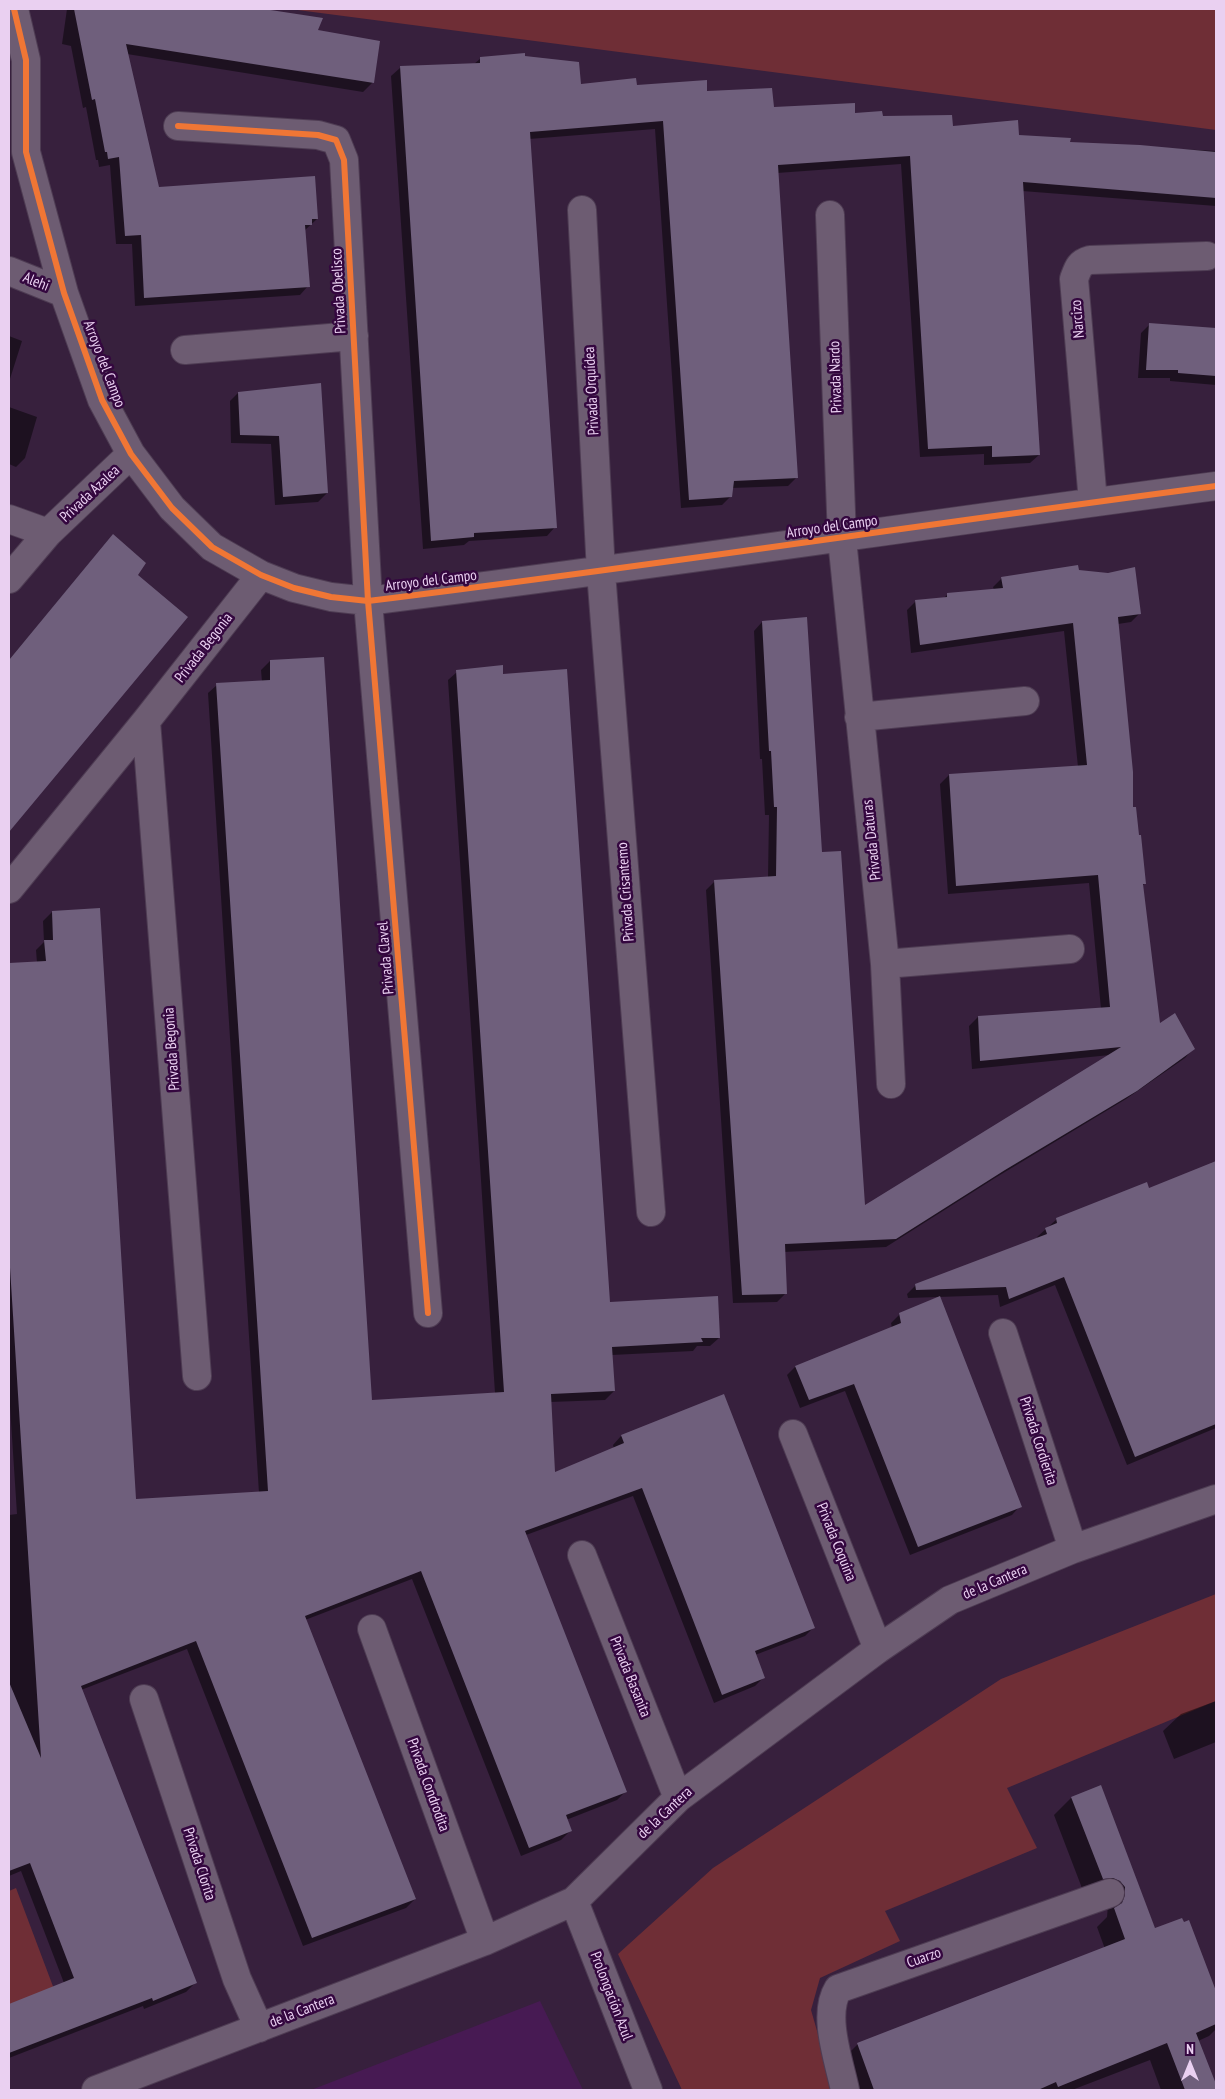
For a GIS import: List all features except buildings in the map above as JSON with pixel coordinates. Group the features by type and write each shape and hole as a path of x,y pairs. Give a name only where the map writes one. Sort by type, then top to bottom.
{"street":[{"name":"Arroyo del Campo","path":"14,9 26,60 26,152 64,293 102,400 131,454 172,508 212,547 261,575 294,588 331,597 368,601 601,572 1216,486"},
{"name":"Arroyo del Campo","path":"9,124 26,152"},
{"name":"Privada Obelisco","path":"178,126 318,135 336,140 344,160 368,601"},
{"name":"Privada Orquídea","path":"582,210 601,572"},
{"name":"Privada Nardo","path":"830,215 842,538"},
{"name":"Narcizo","path":"1093,502 1074,279 1078,268 1082,262 1090,260 1206,256"},
{"name":"Alehi","path":"9,271 64,293"},
{"name":"Privada Obelisco","path":"184,350 354,336"},
{"name":"Privada Azalea","path":"9,579 48,533 131,454"},
{"name":"Privada Azalea","path":"9,519 48,533"},
{"name":"Privada Daturas","path":"842,538 885,964 891,1084"},
{"name":"Privada Crisantemo","path":"601,572 651,1212"},
{"name":"Privada Begonia","path":"9,889 146,721 261,575"},
{"name":"Privada Clavel","path":"368,601 428,1313"},
{"path":"859,717 1025,701"},
{"name":"Privada Begonia","path":"146,721 197,1376"},
{"path":"885,964 1070,949"},
{"name":"Privada Cordierita","path":"1003,1332 1073,1549"},
{"name":"Privada Coquina","path":"793,1434 878,1649"},
{"name":"de la Cantera","path":"96,2090 485,1941 574,1901 678,1798 878,1649 950,1600 1073,1549 1216,1499"},
{"name":"Privada Basanita","path":"582,1555 678,1798"},
{"name":"Privada Condrodita","path":"372,1629 485,1941"},
{"name":"Privada Clorita","path":"144,1699 237,1979 259,2028"},
{"name":"Cuarzo","path":"845,2090 831,2018 833,1998 838,1989 1110,1893"},
{"name":"Prolongación Azul","path":"574,1901 648,2090"}],"shaded area":[{"path":"290,9 1216,9 1216,130"},
{"path":"1216,1594 1216,1701 1007,1788 1037,1848 885,1911 900,1941 820,1978 811,2010 834,2090 682,2090 618,1954 713,1868 1001,1679"},
{"path":"16,1888 60,2005 9,2024 9,1891"},
{"path":"540,2001 583,2090 311,2090"}],"cycle path":[{"path":"14,9 26,60 26,152 64,293 102,400 131,454 172,508 212,547 261,575 294,588 331,597 368,601 1216,486"},
{"path":"178,126 318,135 336,140 344,160 368,601 428,1313"}]}
